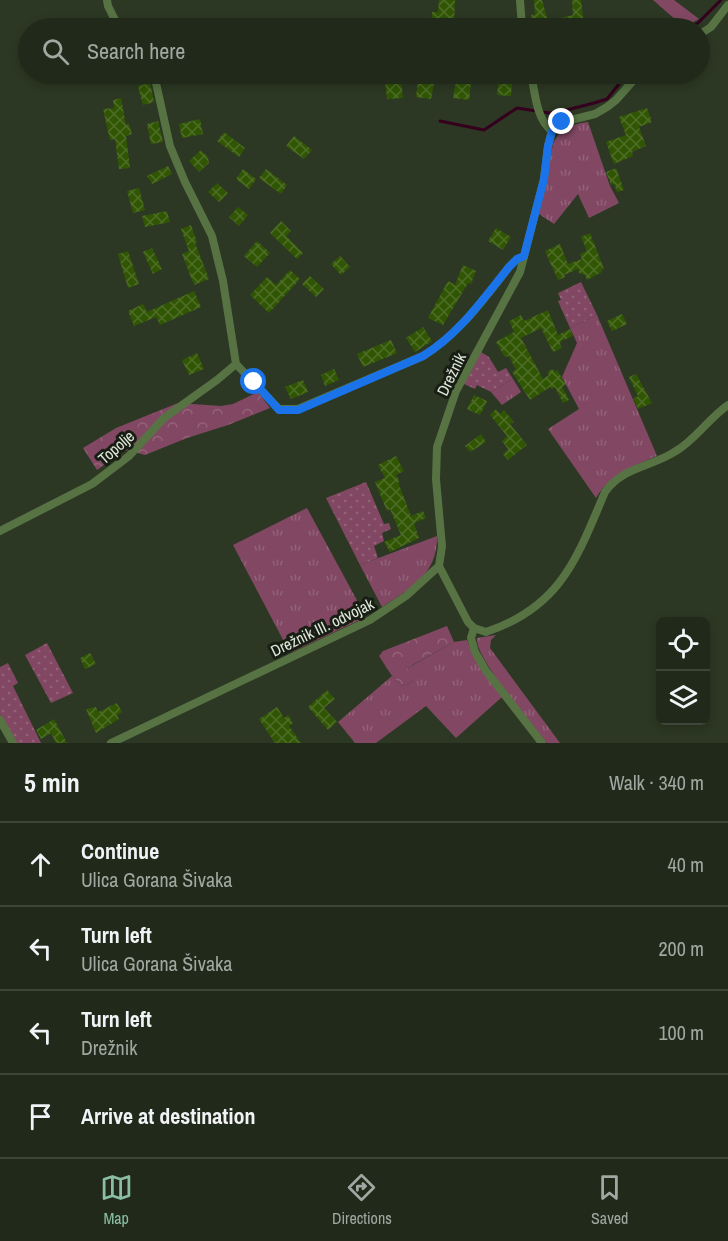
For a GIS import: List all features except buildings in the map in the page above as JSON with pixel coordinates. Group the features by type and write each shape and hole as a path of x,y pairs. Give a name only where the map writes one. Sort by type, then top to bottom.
{"street":[{"path":"107,0 114,18"},
{"path":"520,0 521,18"},
{"path":"710,28 728,6"},
{"path":"156,84 170,146 212,236 223,281 236,364 279,410 298,410 423,356 442,345 455,333 509,267 524,256"},
{"path":"533,84 540,115 552,131 562,122 595,114 607,107 630,84"},
{"name":"Drežnik","path":"439,566 441,534 437,447 456,391 520,272 544,179 552,131"},
{"name":"Topolje","path":"0,531 92,484 129,456 164,418 236,364"},
{"path":"439,566 468,622 474,628 486,632 522,616 556,588 573,565 611,483 626,473 675,452 728,405"},
{"name":"Drežnik III. odvojak","path":"111,743 370,620 406,596 439,566"},
{"path":"474,628 471,638 474,652 542,743"},
{"path":"0,720 14,743"}],"green space":[{"path":"653,0 674,0 698,18 674,18"},
{"path":"588,122 610,186 619,203 589,218 578,194 554,224 539,214 553,144 567,127"},
{"path":"581,282 597,315 570,328 558,301 561,300 558,293"},
{"path":"597,315 657,456 615,477 596,498 548,429 579,409 562,377 577,343 570,328"},
{"path":"481,352 489,357 498,372 506,368 513,379 491,392 477,385 475,389 464,384"},
{"path":"513,379 521,392 502,405 491,392"},
{"path":"258,392 270,408 145,455 127,450 97,470 83,448 116,428 178,403 221,406 233,404"},
{"path":"366,482 384,524 389,523 391,529 382,533 384,541 374,546 378,558 360,565 326,498"},
{"path":"307,508 366,617 290,653 233,545"},
{"path":"437,536 436,549 428,570 421,579 382,607 360,565"},
{"path":"447,626 454,642 407,668 412,682 402,686 392,676 379,656 383,651"},
{"path":"496,635 491,640 490,648 560,743 547,743 485,660 477,638"},
{"path":"467,640 473,656 502,697 456,738 426,706 376,743 355,743 338,722 392,676 402,686 412,682 406,669 454,642"},
{"path":"47,643 73,693 51,703 25,655"},
{"path":"8,663 18,683 13,686 41,743 17,743 0,715 0,667"}],"waterway":[{"path":"703,18 721,0"},
{"path":"440,121 484,130 517,108 549,113 607,99 619,84"}],"route":[{"path":"254,382 279,410 298,410 423,356 442,345 455,333 509,267 524,256 544,179 552,131 562,122"}]}
